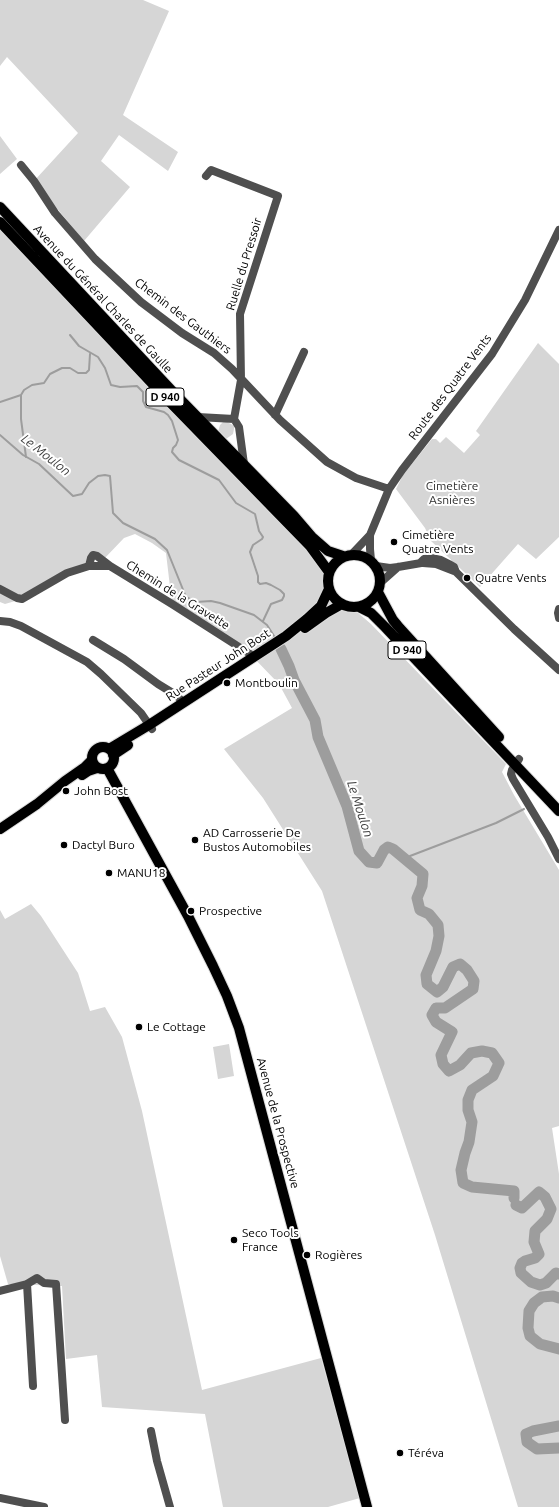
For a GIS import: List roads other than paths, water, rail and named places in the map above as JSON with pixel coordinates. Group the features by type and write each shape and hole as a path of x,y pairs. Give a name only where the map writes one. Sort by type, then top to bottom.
{"main road":[{"name":"Avenue du Général Charles de Gaulle","path":"0,207 168,387 294,516 312,537 328,551 366,557 374,563"},
{"name":"Avenue du Général Charles de Gaulle","path":"0,222 165,397 306,542 329,572"},
{"path":"348,555 337,560 329,572 327,581 329,589 336,600 342,604 359,606 370,602 379,587 380,577 374,563"},
{"name":"D 940","path":"379,587 398,626 559,810"},
{"name":"Rue Pasteur John Bost","path":"288,637 321,606 329,589"},
{"name":"Rue Pasteur John Bost","path":"111,752 288,637 342,604"},
{"name":"D 940","path":"359,606 372,613 559,802"},
{"name":"Rue Pasteur John Bost","path":"151,727 184,702 271,648"},
{"path":"0,829 98,765 112,764 111,752 102,747 95,750 92,757 98,765"},
{"name":"Avenue de la Prospective","path":"98,765 188,916 227,996 239,1028 367,1507"}],"street":[{"name":"Chemin des Gauthiers","path":"21,165 34,181 55,213 94,259 141,302 214,353 232,369 275,415 327,462 356,478 389,489"},
{"name":"Ruelle du Pressoir","path":"206,176 211,170 278,196 240,314 241,380 234,419"},
{"name":"Route des Quatre Vents","path":"370,536 389,489 492,354 525,300 559,230"},
{"path":"275,415 304,352"},
{"path":"198,417 234,419 239,427 244,464"},
{"path":"348,555 370,536"},
{"path":"370,536 370,549 374,563 390,568 433,561 436,560 436,557 454,567 456,572 514,629 559,670"},
{"path":"421,562 436,564 456,572"},
{"name":"Chemin de la Gravette","path":"0,589 22,599 67,573 89,566 110,566 250,654 253,658"},
{"path":"379,587 398,567"},
{"path":"559,609 559,618"},
{"path":"0,621 10,622 21,626 87,662 141,713 151,727"},
{"path":"93,640 124,658 184,702"},
{"path":"517,761 511,774 513,779 548,837 559,859"},
{"path":"0,1291 27,1284 37,1278 44,1283 56,1284 64,1420"},
{"path":"27,1284 33,1386"},
{"path":"151,1431 157,1461 170,1507"},
{"path":"0,1498 44,1507"}],"waterway":[{"path":"70,335 79,346 98,357 105,368 111,385 120,387 137,386 143,392 143,401 146,407 164,412 168,415 172,421 178,440 172,452 179,460 219,480 236,503 255,514 259,531 263,537 253,545 250,552 258,576 258,582 260,584 266,583 271,585 284,594 282,600 271,604 263,621"},
{"path":"26,457 21,419 21,395 24,390 32,385 44,383 50,374 62,368 70,368 78,373 86,373 89,370 90,354"},
{"path":"0,402 21,395"},
{"name":"Le Moulon","path":"0,435 23,455 39,464 73,496 82,494 89,483 98,476 110,476 113,513 123,523 155,539 167,550 186,597 196,602 211,601 220,603 254,615 267,625 276,639"},
{"name":"Le Moulon","path":"281,649 294,680 315,720 318,737 347,806 359,851 369,862 377,863 384,850 388,847 393,849 423,874 422,886 417,898 420,910 429,914 438,925 439,936 436,951 426,975 427,984 437,992 443,987 453,967 460,964 467,970 474,981 473,989 445,1008 436,1008 432,1015 436,1022 452,1032 441,1055 443,1064 449,1071 460,1065 471,1053 482,1051 492,1053 499,1063 493,1076 472,1090 468,1100 468,1110 472,1122 469,1142 461,1170 463,1183 472,1187 514,1191 514,1198"},
{"path":"407,859 410,856 496,823 524,809"},
{"name":"Le Moulon","path":"516,1205 522,1208 539,1192 545,1197 551,1209 547,1219 535,1231 534,1242 539,1254 535,1258 522,1263 520,1268 521,1273 531,1282 540,1285 546,1283 556,1273 559,1274"},
{"name":"Le Moulon","path":"559,1298 553,1296 542,1297 534,1303 529,1311 528,1328 530,1336 540,1344 559,1349"},
{"name":"Le Moulon","path":"559,1426 533,1431 526,1434 527,1442 537,1449 559,1448"}],"place":[{"name":"Cimetière Quatre Vents","path":"394,542"},
{"name":"Quatre Vents","path":"467,578"},
{"name":"Montboulin","path":"227,683"},
{"name":"John Bost","path":"66,791"},
{"name":"AD Carrosserie De Bustos Automobiles","path":"195,840"},
{"name":"Dactyl Buro","path":"64,845"},
{"name":"MANU18","path":"109,873"},
{"name":"Prospective","path":"191,911"},
{"name":"Le Cottage","path":"139,1027"},
{"name":"Seco Tools France","path":"234,1240"},
{"name":"Rogières","path":"307,1255"},
{"name":"Téréva","path":"400,1453"}],"park label":[{"name":"Cimetière Asnières","path":"452,493"}]}
